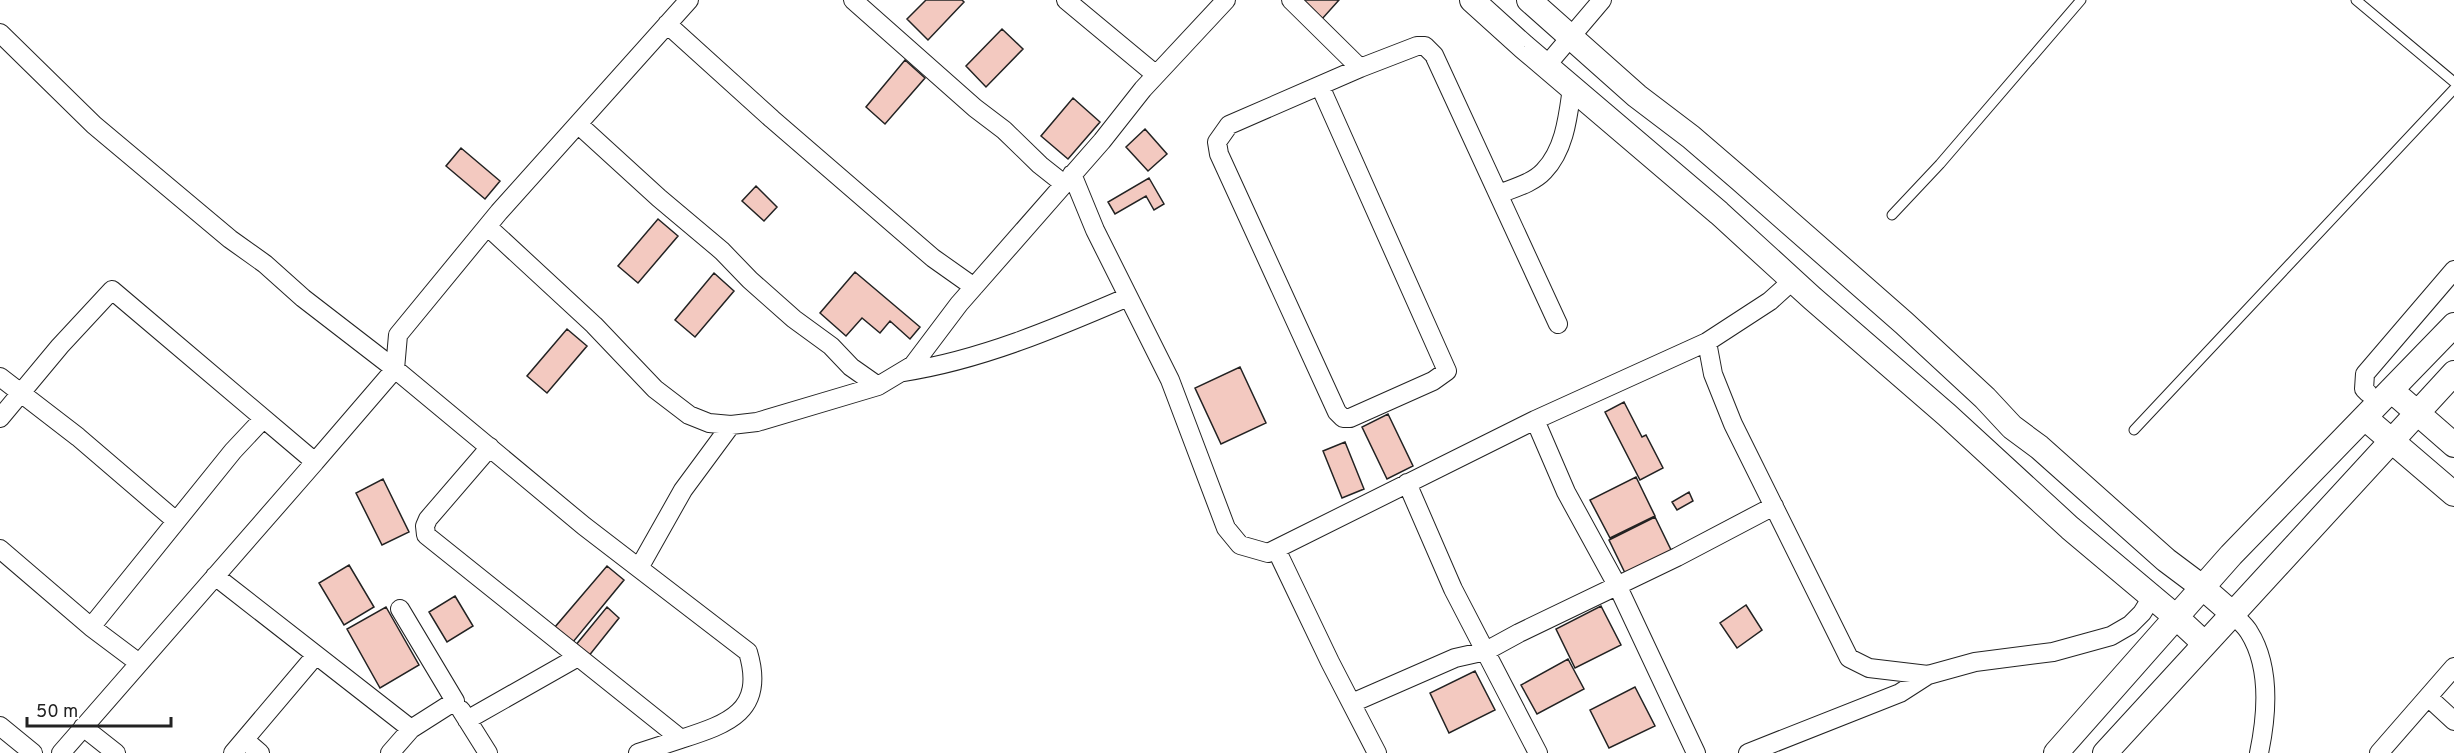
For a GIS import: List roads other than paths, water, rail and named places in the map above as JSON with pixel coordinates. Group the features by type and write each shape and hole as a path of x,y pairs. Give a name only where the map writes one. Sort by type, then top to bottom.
{"street":[{"path":"61,753 395,369 398,335 488,226 689,0"},
{"path":"853,0 975,108 1004,130 1040,165 1068,179 1170,380 1226,528 1240,545 1268,553 1535,420 1707,342 1770,301 1792,280"},
{"path":"1066,0 1155,74"},
{"path":"488,226 594,325 655,389 689,415 709,423 731,425 757,422 878,386 913,364 974,287 1155,74 1226,0"},
{"path":"1291,0 1360,68"},
{"path":"1472,0 1719,213 1947,415 2070,528 2176,616 2205,644"},
{"path":"1529,0 1637,96 1691,137 1904,323 1985,398 2012,427 2039,447 2166,560 2202,587 2249,631 2259,657 2264,682 2266,717 2259,753"},
{"path":"1546,66 1602,0"},
{"path":"667,24 772,119 933,258 974,287"},
{"path":"0,33 94,125 230,239 265,264 303,298 395,369 639,568 748,652 753,681 747,701 740,713 724,725 638,753"},
{"path":"1320,86 1447,370 1433,381 1350,418 1343,418 1337,412 1219,154 1217,142 1229,125 1360,68 1417,46 1425,46 1434,55 1558,324"},
{"path":"1499,194 1531,180 1544,171 1559,149 1572,88"},
{"path":"579,125 659,198 722,251 750,280 794,319 831,346 851,367 878,386"},
{"path":"2454,270 2365,374 2364,388 2380,392 2417,414 2454,446"},
{"path":"0,418 60,346 112,290 315,462"},
{"path":"900,372 924,369 1011,344 1128,297"},
{"path":"2056,753 2231,555 2365,418 2380,392 2454,325"},
{"path":"1707,342 1719,389 1733,424 1849,658 1869,668 1928,675"},
{"path":"2105,753 2454,373"},
{"path":"0,377 78,437 176,521"},
{"path":"2365,418 2454,494"},
{"path":"91,627 233,451 263,419"},
{"path":"1535,420 1566,492 1618,587 1696,753"},
{"path":"639,568 683,490 731,425"},
{"path":"490,447 428,519 425,526 426,535 681,739"},
{"path":"1407,483 1453,589 1538,753"},
{"path":"1352,703 1455,658 1486,651 1618,587 1774,506"},
{"path":"0,549 91,627 139,663"},
{"path":"1276,549 1377,753"},
{"path":"215,576 411,729"},
{"path":"1748,753 1900,693 1928,675 1975,662 2053,652 2093,643 2130,625 2142,614 2151,597"},
{"path":"400,609 488,753"},
{"path":"260,753 239,747 316,655"},
{"path":"467,720 578,657"},
{"path":"2379,753 2454,667"},
{"path":"2428,697 2454,721"},
{"path":"390,753 411,729 455,701"},
{"path":"0,726 33,753"},
{"path":"83,727 116,753"}],"lane":[{"path":"1892,215 1940,164 2081,0"},
{"path":"2356,0 2454,82"},
{"path":"2134,430 2454,89"}]}
